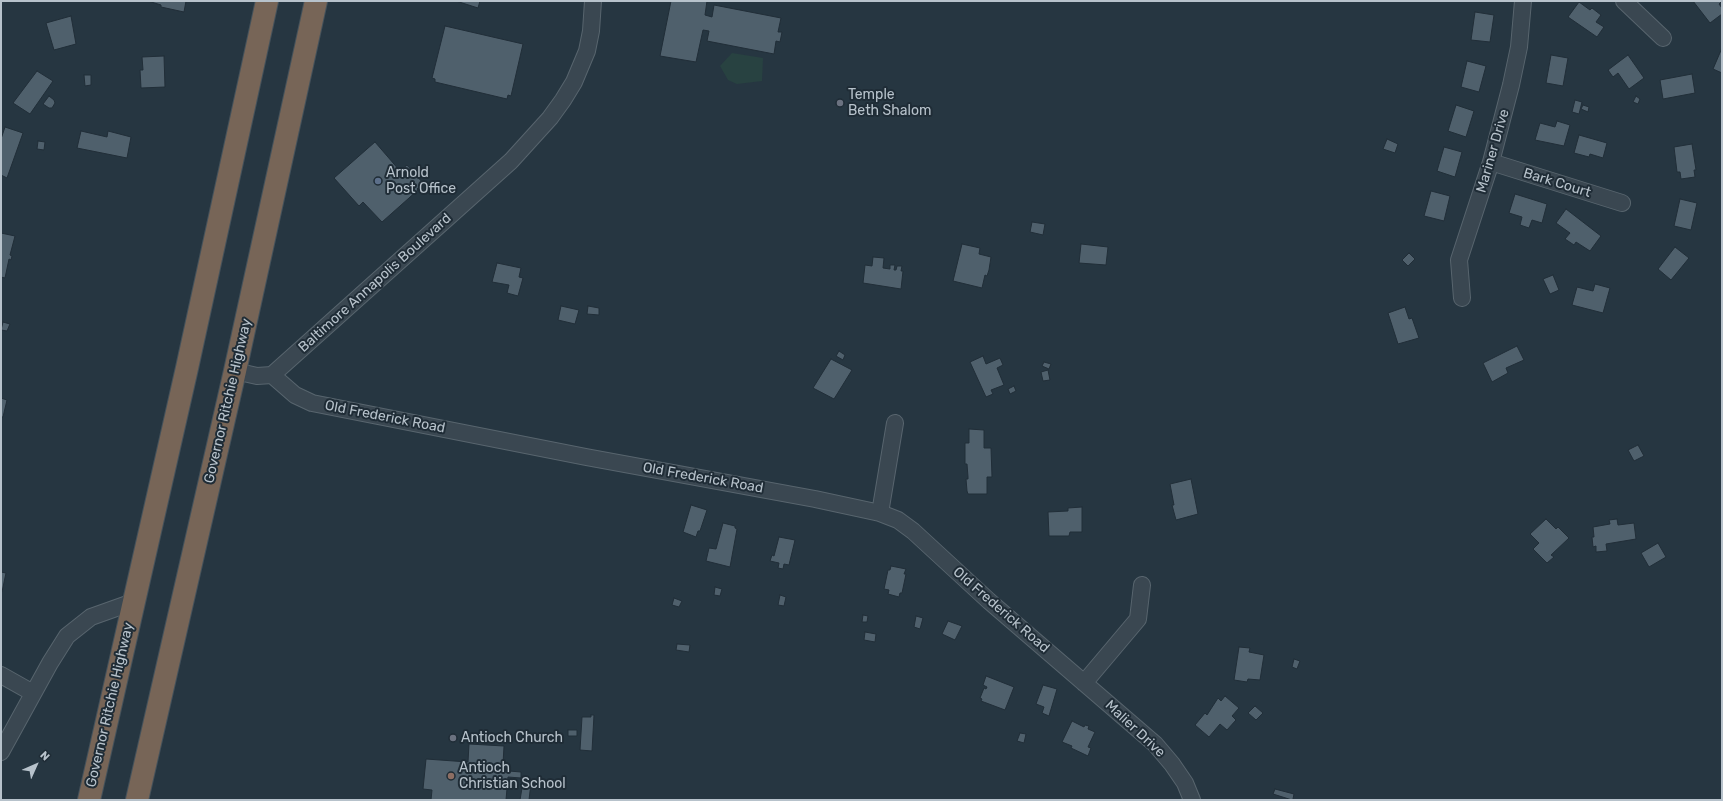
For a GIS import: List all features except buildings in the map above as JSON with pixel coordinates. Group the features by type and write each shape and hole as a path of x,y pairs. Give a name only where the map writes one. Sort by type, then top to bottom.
{"highway":[{"name":"Governor Ritchie Highway","path":"89,800 187,368 267,1"},
{"name":"Governor Ritchie Highway","path":"138,800 316,1"}],"street":[{"name":"Baltimore Annapolis Boulevard","path":"272,375 511,161 550,118 574,82 587,51 591,32 593,1"},
{"name":"Mariner Drive","path":"1462,298 1459,260 1491,162 1511,85 1519,48 1523,1"},
{"path":"1624,1 1663,38"},
{"name":"Bark Court","path":"1491,162 1622,203"},
{"path":"235,370 258,376 272,375"},
{"name":"Old Frederick Road","path":"272,375 295,395 312,403 586,457 815,499 880,513 898,520 912,531 989,601 1084,682"},
{"path":"880,513 895,423"},
{"path":"1084,682 1138,619 1142,585"},
{"path":"1,752 50,662 67,636 91,617 133,602"},
{"path":"1,675 34,693"},
{"name":"Malier Drive","path":"1084,682 1155,744 1172,764 1185,783 1192,800"}],"green space":[{"path":"732,53 763,58 762,81 737,84 728,80 720,66"}],"place":[{"name":"Temple Beth Shalom","path":"840,103"},
{"name":"Arnold Post Office","path":"378,181"},
{"name":"Antioch Church","path":"453,738"},
{"name":"Antioch Christian School","path":"451,776"}]}
